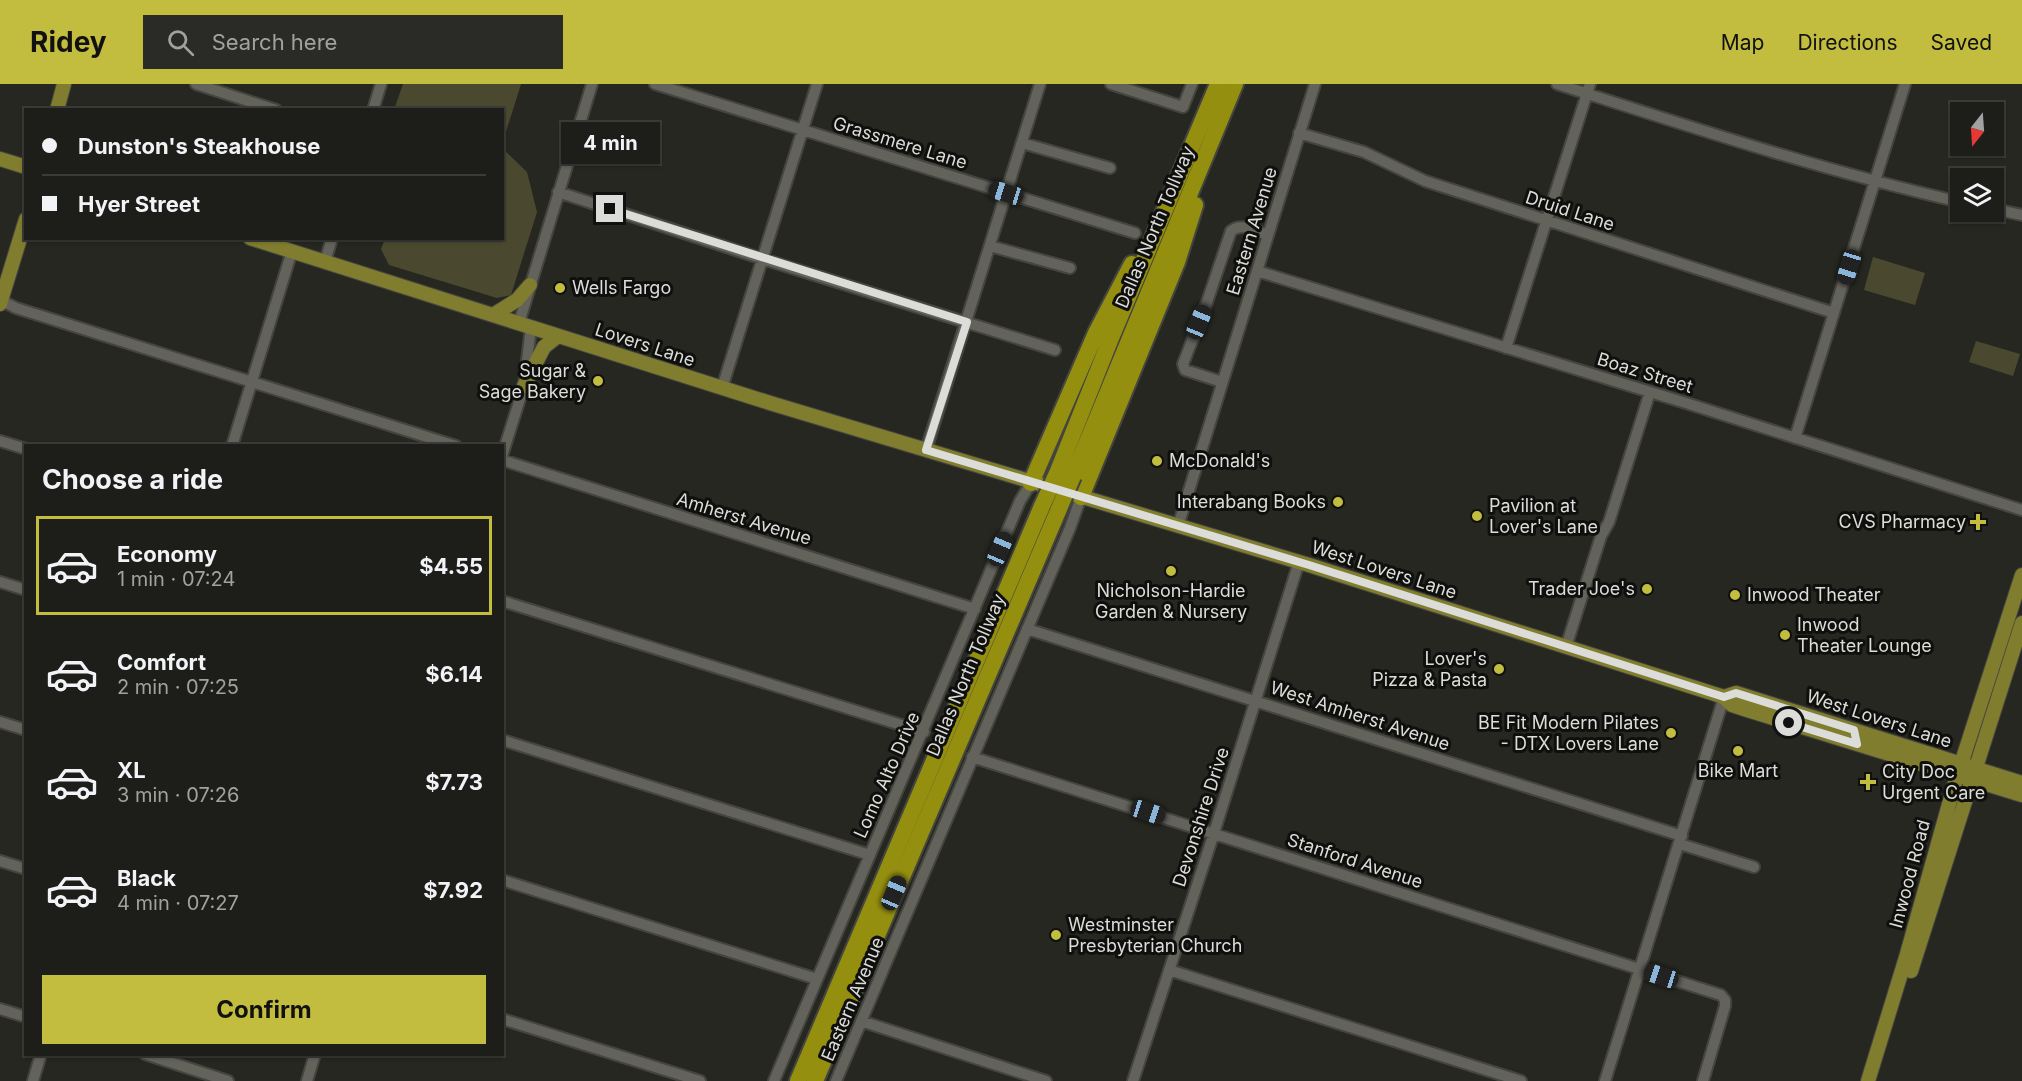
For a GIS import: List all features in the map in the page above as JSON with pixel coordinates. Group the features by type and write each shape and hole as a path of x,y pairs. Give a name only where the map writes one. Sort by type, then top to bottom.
{"highway":[{"name":"Dallas North Tollway","path":"1065,473 1156,232 1218,84"},
{"name":"Dallas North Tollway","path":"815,1081 1065,473 1201,169 1235,84"},
{"path":"1081,497 1177,262 1195,207 1201,169"},
{"path":"1030,483 1096,333 1133,263 1156,232"},
{"name":"Dallas North Tollway","path":"798,1081 1050,509"}],"main road":[{"path":"58,108 64,84"},
{"path":"0,159 24,166"},
{"path":"0,302 24,225"},
{"name":"Lovers Lane","path":"256,240 1030,483"},
{"path":"492,315 517,300 530,285"},
{"path":"524,386 544,347 558,336"},
{"name":"West Lovers Lane","path":"1030,483 1299,562 1724,697 1732,705 1857,744 1959,769"},
{"name":"Inwood Road","path":"1875,1081 1933,884 1959,769 2022,575"},
{"name":"Inwood Road","path":"1868,1081 1933,884 1974,774 2022,623"},
{"name":"West Lovers Lane","path":"1724,697 1736,693 1854,730 1974,774 2022,795"},
{"path":"1854,730 1857,744"},
{"name":"West Lovers Lane","path":"1974,774 2022,783"}],"street":[{"path":"196,84 270,108"},
{"path":"374,108 381,84"},
{"path":"504,451 524,386 525,325 530,285 592,84"},
{"name":"Grassmere Lane","path":"655,84 1135,233"},
{"path":"722,388 818,84"},
{"path":"926,450 1040,84"},
{"path":"1111,84 1183,107 1191,84"},
{"name":"Eastern Avenue","path":"1178,526 1315,84"},
{"path":"1557,84 1588,89 1875,182 1950,199"},
{"path":"1795,438 1905,84"},
{"path":"1506,348 1588,89"},
{"name":"Druid Lane","path":"1299,133 1364,152 1425,181 1834,312"},
{"path":"1022,143 1110,168"},
{"path":"558,192 1055,350"},
{"path":"2004,211 2022,214"},
{"path":"1222,382 1185,370 1183,364 1208,302 1231,231 1237,226 1243,226 1268,235"},
{"path":"325,262 331,240"},
{"path":"990,246 1071,267"},
{"path":"233,444 292,251"},
{"name":"Boaz Street","path":"1257,271 2022,510"},
{"path":"0,302 450,444"},
{"path":"1566,647 1650,392"},
{"path":"0,441 24,448"},
{"name":"Amherst Avenue","path":"504,459 975,609"},
{"name":"Lomo Alto Drive","path":"774,1081 924,732 1020,501 1030,483"},
{"name":"Eastern Avenue","path":"836,1081 1070,528 1081,497"},
{"name":"Devonshire Drive","path":"1133,1081 1299,562"},
{"path":"0,582 24,589"},
{"path":"504,602 924,732"},
{"name":"West Amherst Avenue","path":"1027,629 1256,700 1681,840 1754,867"},
{"path":"1605,1081 1724,697"},
{"path":"0,722 24,729"},
{"path":"504,741 870,855"},
{"name":"Stanford Avenue","path":"972,757 1721,995 1725,1000 1702,1081"},
{"path":"0,861 24,868"},
{"path":"504,881 817,979"},
{"path":"1169,970 1521,1081"},
{"path":"0,1009 24,1016"},
{"path":"504,1020 700,1081"},
{"path":"861,1021 1046,1081"},
{"path":"33,1081 40,1056"},
{"path":"151,1056 228,1081"},
{"path":"307,1081 314,1056"}],"shaded area":[{"path":"403,84 521,84 504,138 504,108 395,107"},
{"path":"504,150 527,172 537,212 511,295 497,298 389,265 381,249 385,240 504,240"},
{"path":"1873,257 1925,273 1915,305 1864,290"},
{"path":"1976,341 2020,354 2013,376 1969,362"}],"place":[{"name":"Wells Fargo","path":"560,288"},
{"name":"Sugar & Sage Bakery","path":"598,381"},
{"name":"McDonald's","path":"1157,461"},
{"name":"Interabang Books","path":"1338,502"},
{"name":"Pavilion at Lover's Lane","path":"1477,516"},
{"name":"CVS Pharmacy","path":"1978,522"},
{"name":"Nicholson-Hardie Garden & Nursery","path":"1171,571"},
{"name":"Trader Joe's","path":"1647,589"},
{"name":"Inwood Theater","path":"1735,595"},
{"name":"Inwood Theater Lounge","path":"1785,635"},
{"name":"Lover's Pizza & Pasta","path":"1499,669"},
{"name":"BE Fit Modern Pilates - DTX Lovers Lane","path":"1671,733"},
{"name":"Bike Mart","path":"1738,751"},
{"name":"City Doc Urgent Care","path":"1868,782"},
{"name":"Westminster Presbyterian Church","path":"1056,935"}],"route":[{"path":"610,209 967,322 926,450 1309,565 1724,697 1736,693 1770,703 1854,730 1857,744 1789,723"}]}
